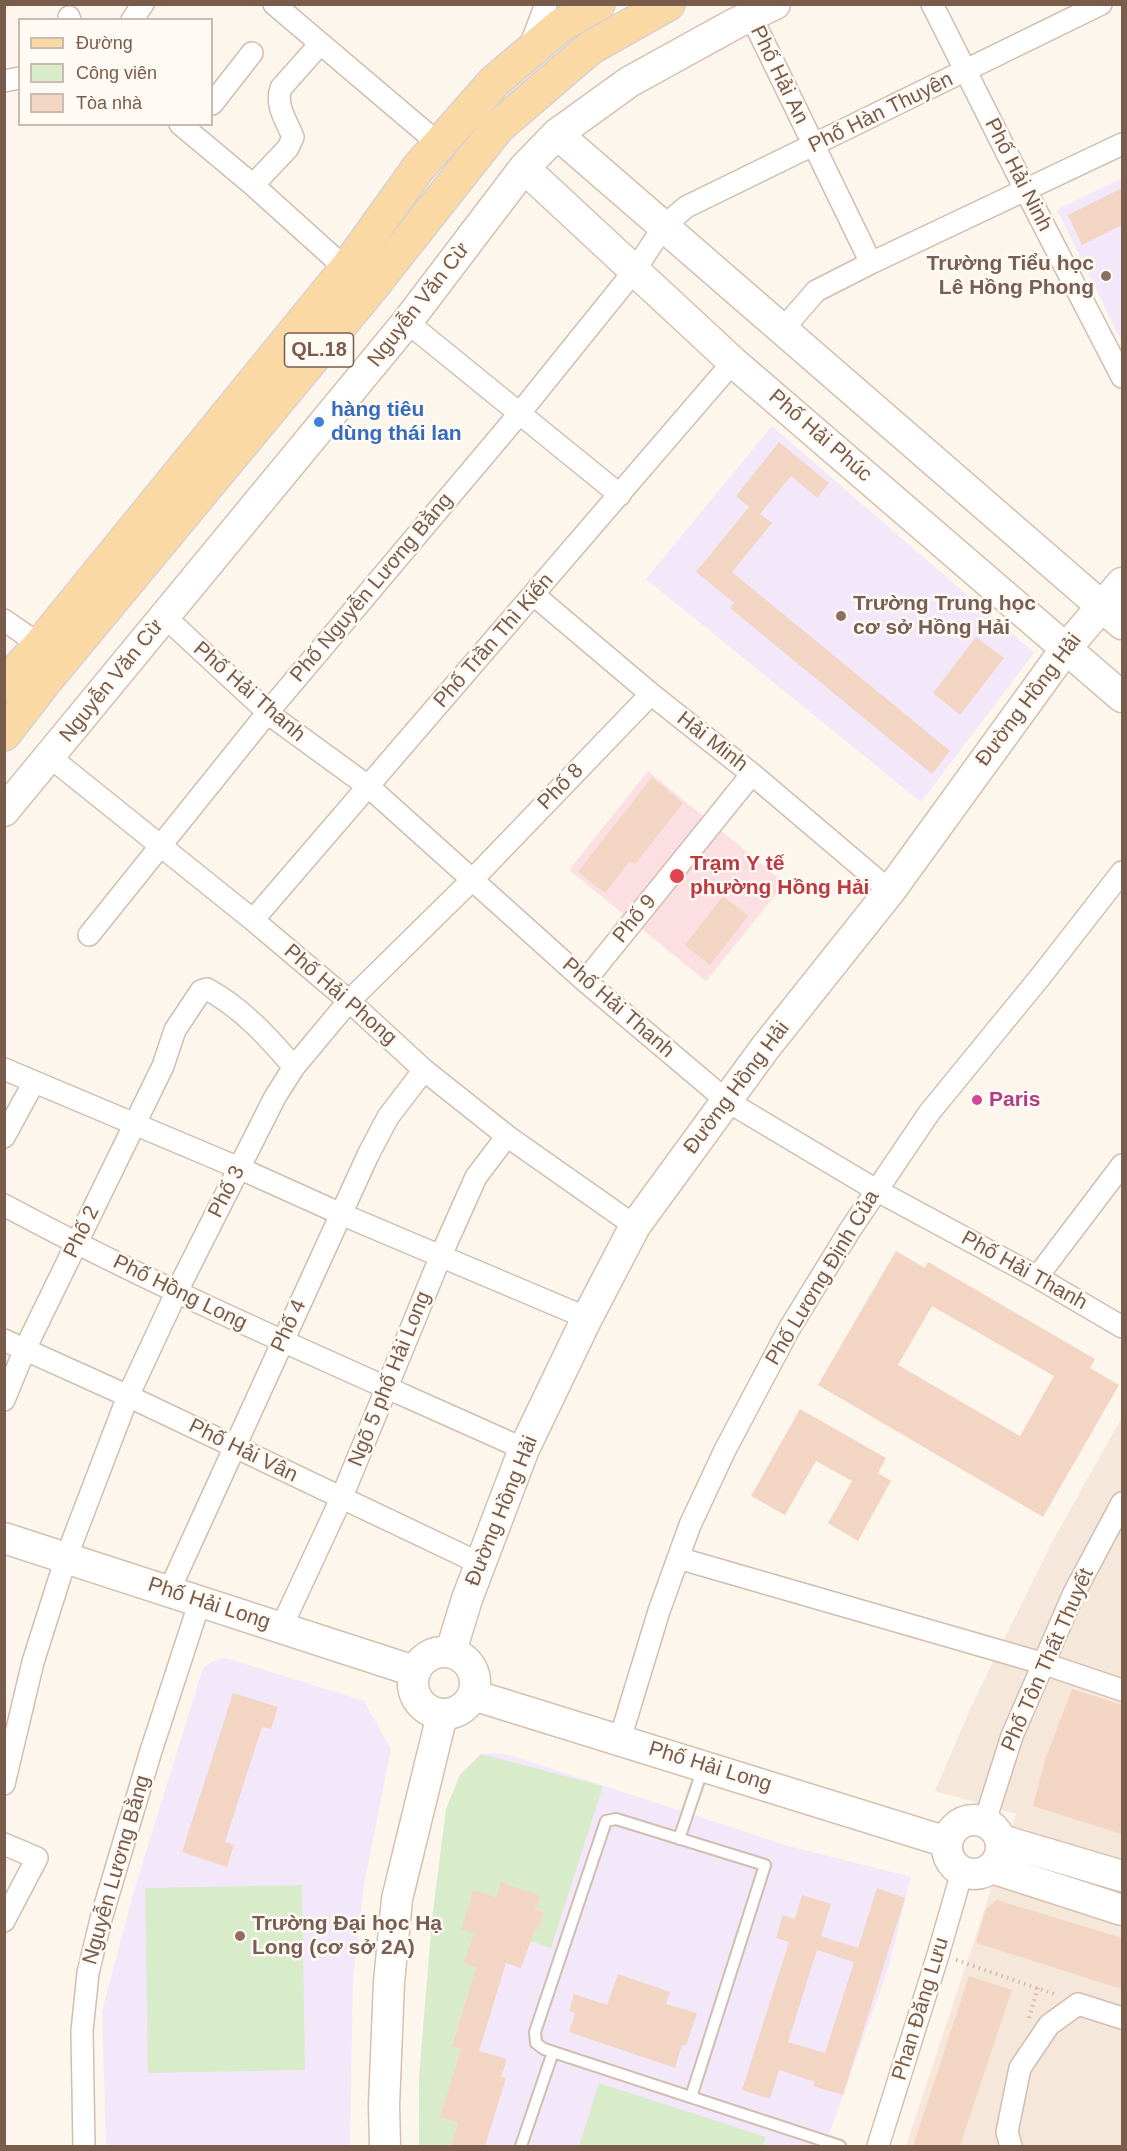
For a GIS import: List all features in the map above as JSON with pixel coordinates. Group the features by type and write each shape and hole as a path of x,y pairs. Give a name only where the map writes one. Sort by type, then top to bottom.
{"main road":[{"name":"QL.18","path":"4,734 358,279 419,167 494,82 561,25 598,4"},
{"name":"QL.18","path":"4,685 358,279 498,127 590,48 668,4"}],"street":[{"path":"133,18 143,4"},
{"path":"274,4 439,144"},
{"path":"528,53 546,4"},
{"name":"Phố Hải Ninh","path":"932,4 1122,377"},
{"name":"Phố Hàn Thuyên","path":"635,270 664,226 686,207 1101,4"},
{"name":"Nguyễn Văn Cừ","path":"4,811 407,322 524,168 557,134 629,82 763,10"},
{"name":"Phố Hải An","path":"763,10 814,146 871,263"},
{"path":"253,185 288,148 293,137 279,108 278,96 281,88 320,44"},
{"path":"213,103 252,52"},
{"path":"188,127 358,279"},
{"path":"557,134 1112,615"},
{"path":"783,329 816,291 1122,144"},
{"name":"Phố Hải Phúc","path":"524,168 734,362 1122,697"},
{"name":"Phố Nguyễn Lương Bằng","path":"89,936 268,712 519,414 635,270"},
{"path":"407,322 620,495"},
{"name":"Phố Trần Thì Kiến","path":"253,920 734,362"},
{"name":"Đường Hồng Hải","path":"451,1651 467,1599 524,1449 587,1318 635,1226 765,1048 890,891 1066,647 1112,615 1122,584"},
{"name":"Hải Minh","path":"534,595 890,891"},
{"name":"Phố Hải Thanh","path":"165,617 268,712 369,787 585,981 727,1101 876,1190 1038,1277 1122,1327"},
{"path":"4,620 40,645"},
{"name":"Phố 8","path":"472,879 651,694"},
{"name":"Phố Hải Phong","path":"50,757 253,920 349,1001 424,1070 507,1136 635,1226"},
{"name":"Phố 9","path":"585,981 752,774"},
{"name":"Phố Lương Định Của","path":"620,1739 659,1611 690,1525 725,1450 789,1329 876,1190 929,1113 1122,872"},
{"name":"Phố 3","path":"4,1784 33,1662 66,1558 128,1396 177,1291 275,1097 294,1067 349,1001 472,879"},
{"name":"Phố 2","path":"4,1400 25,1349 163,1066 175,1030 201,991 207,989 220,996 261,1029 294,1067"},
{"path":"4,1069 587,1318"},
{"name":"Phố 4","path":"169,1591 368,1155 388,1117 424,1070"},
{"path":"4,1137 34,1082"},
{"name":"Ngõ 5 phố Hải Long","path":"281,1628 341,1498 476,1177 507,1136"},
{"path":"1038,1277 1122,1165"},
{"name":"Phố Hồng Long","path":"4,1205 76,1244 282,1342 524,1449"},
{"name":"Phố Hải Vân","path":"4,1340 128,1396 481,1564"},
{"name":"Phố Tôn Thất Thuyết","path":"992,1843 1012,1736 1074,1593 1122,1503"},
{"name":"Phố Hải Long","path":"4,1538 414,1671"},
{"path":"678,1558 1045,1664 1122,1690"},
{"name":"Nguyễn Lương Bằng","path":"84,2146 82,2031 88,1973 101,1919 150,1754 200,1601"},
{"path":"436,1651 451,1651 467,1660 475,1677 473,1695 466,1706 455,1713 442,1715 423,1708 412,1691 414,1671 422,1658 436,1651"},
{"name":"Phố Hải Long","path":"473,1695 946,1842"},
{"path":"385,2146 388,1982 397,1899 442,1715"},
{"path":"992,1843 982,1873 972,1874 962,1872 949,1859 946,1842 956,1825 965,1820 975,1819 992,1843 1122,1910"},
{"path":"992,1843 1122,1876"},
{"path":"4,1844 37,1858 4,1921"},
{"name":"Phan Đăng Lưu","path":"878,2146 962,1872"},
{"path":"1011,2146 1007,2132 1020,2068 1049,2025 1078,2004 1122,2018"}],"lane":[{"path":"679,1839 704,1765"},
{"path":"691,2097 765,1865 615,1819 606,1821 535,2032 536,2043 552,2052 840,2146"},
{"path":"521,2146 552,2052"}],"path":[{"path":"938,1954 1038,1987 1078,2004"}],"shaded area":[{"name":"Trường Tiểu học Lê Hồng Phong","path":"1122,178 1122,342 1057,210"},
{"name":"Trường Trung học cơ sở Hồng Hải","path":"772,426 1034,653 921,802 646,579"},
{"name":"Trạm Y tế phường Hồng Hải","path":"648,771 785,883 706,981 569,870"},
{"path":"1122,1417 1122,2146 906,2146 1016,1814 935,1791 972,1705 1051,1544"},
{"name":"Trường Đại học Hạ Long (cơ sở 2A)","path":"226,1658 364,1701 391,1749 364,1885 353,1978 350,2146 106,2146 102,2011 133,1894 203,1668 211,1662"},
{"path":"481,1754 509,1755 792,1847 911,1877 889,1966 825,2146 419,2146 432,1920 446,1809 460,1775"}],"green space":[{"path":"481,1754 603,1786 551,1948 530,1941 534,1929 538,1930 544,1912 535,1909 540,1896 502,1883 496,1897 474,1890 476,1967 452,2045 461,2049 440,2117 458,2123 451,2146 419,2146 419,2077 432,1920 446,1809 460,1775"},
{"path":"302,1885 305,2070 148,2073 145,1888"},
{"path":"599,2083 766,2137 763,2146 579,2146"}],"building":[{"path":"1122,188 1122,225 1082,245 1068,215"},
{"path":"779,442 829,483 817,498 791,476 760,514 772,523 732,572 950,751 932,774 730,608 734,603 696,572 749,507 736,496"},
{"path":"976,637 1004,658 960,715 933,693"},
{"path":"652,777 683,803 635,864 630,861 605,893 578,872"},
{"path":"723,896 748,916 710,965 685,945"},
{"path":"896,1251 925,1268 928,1262 1095,1359 1090,1368 1119,1385 1043,1517 818,1385","holes":["932,1306 1054,1376 1020,1436 898,1365"]},
{"path":"800,1409 886,1458 878,1473 891,1481 858,1541 828,1523 852,1481 816,1461 785,1515 751,1496"},
{"path":"1072,1689 1122,1705 1122,1834 1033,1806 1045,1760"},
{"path":"233,1693 278,1707 271,1729 262,1727 225,1842 234,1845 227,1867 182,1852"},
{"path":"501,1882 540,1896 535,1909 544,1912 538,1930 535,1929 521,1968 506,1963 479,2051 507,2059 501,2077 506,2078 485,2146 451,2146 458,2123 440,2117 461,2049 452,2046 476,1967 464,1963 474,1933 461,1929 474,1890 496,1897"},
{"path":"877,1888 905,1898 843,2095 813,2086 815,2082 779,2070 770,2099 742,2090 789,1942 776,1938 783,1915 795,1919 802,1895 831,1904 821,1936 858,1948","holes":["817,1950 854,1962 825,2053 788,2042"]},
{"path":"997,1900 1122,1938 1122,1989 976,1943 986,1909"},
{"path":"618,1974 670,1992 666,2004 697,2013 686,2046 682,2045 675,2068 569,2032 575,2013 569,2011 574,1994 607,2005"},
{"path":"969,1976 1012,1990 960,2146 913,2146"}],"place":[{"name":"Trường Tiểu học Lê Hồng Phong","path":"1106,276"},
{"name":"hàng tiêu dùng thái lan","path":"319,422"},
{"name":"Trường Trung học cơ sở Hồng Hải","path":"841,616"},
{"name":"Trạm Y tế phường Hồng Hải","path":"677,876"},
{"name":"Paris","path":"977,1100"},
{"name":"Trường Đại học Hạ Long (cơ sở 2A)","path":"240,1936"}]}
